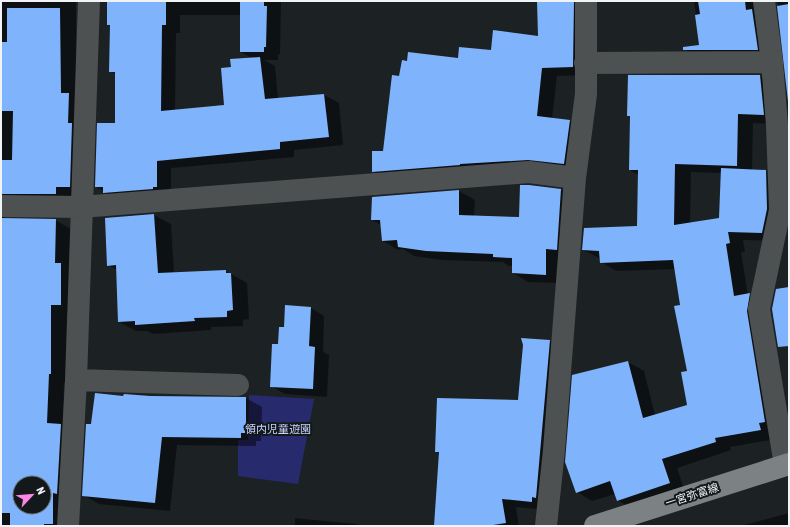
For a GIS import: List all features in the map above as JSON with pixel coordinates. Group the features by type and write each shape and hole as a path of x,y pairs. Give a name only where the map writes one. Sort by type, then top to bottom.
{"main road":[{"name":"一宮弥富線","path":"595,526 787,464"}],"street":[{"path":"68,526 76,380 89,1"},
{"path":"546,526 555,435 575,178 586,94 586,1"},
{"path":"764,1 772,62 777,125 780,210 759,309 787,464"},
{"path":"585,63 772,62"},
{"path":"1,206 81,207 529,172 575,178"},
{"path":"76,380 238,385"}],"green space":[{"name":"領内児童遊園","path":"249,395 314,399 298,484 238,476 238,440 248,440"}],"building":[{"path":"107,1 166,1 166,25 162,25 161,111 224,105 221,68 231,67 230,59 260,57 265,99 324,94 329,137 280,142 280,149 157,161 157,187 153,187 153,189 103,193 103,187 95,187 97,123 115,123 115,72 109,72 110,25 107,25"},
{"path":"240,1 264,1 264,6 267,6 266,47 264,47 264,52 240,52"},
{"path":"537,1 574,1 573,67 542,68 537,116 570,120 564,164 528,160 460,164 372,172 372,151 383,151 392,75 399,76 402,60 407,61 408,52 458,58 459,47 491,50 493,30 538,36"},
{"path":"698,1 745,1 746,10 752,9 758,50 683,50 683,47 699,45 695,15 700,14"},
{"path":"789,4 789,110 777,6"},
{"path":"7,8 60,8 61,93 69,93 68,123 72,123 70,187 56,187 56,194 1,194 1,160 12,160 13,111 1,111 1,42 7,42"},
{"path":"628,75 760,75 764,115 738,114 737,166 675,164 674,225 719,218 721,168 766,170 767,209 762,233 728,232 730,243 726,244 734,296 750,293 747,311 765,422 759,423 761,430 715,438 716,442 662,459 670,483 617,501 610,481 576,493 565,462 572,375 628,361 643,418 687,405 681,372 687,371 674,306 680,305 673,260 600,263 599,251 582,250 584,228 637,226 638,170 629,170 630,116 627,116"},
{"path":"520,185 561,189 557,250 546,249 546,275 512,273 512,258 493,257 493,254 426,251 398,247 397,240 382,241 380,220 371,220 372,197 459,190 459,215 519,217"},
{"path":"154,214 158,273 226,270 226,273 231,273 233,310 227,311 227,317 194,318 195,321 135,325 135,321 118,322 116,265 107,266 105,218"},
{"path":"1,218 56,219 55,263 61,263 61,305 51,305 51,374 49,374 47,423 61,424 57,494 53,493 53,524 44,524 44,526 10,526 10,513 1,513"},
{"path":"789,287 789,346 778,347 772,309 776,289"},
{"path":"285,305 311,307 309,346 315,347 313,389 270,387 272,344 278,344 279,327 284,327"},
{"path":"521,338 550,340 536,498 532,497 532,502 502,499 506,523 487,526 434,526 439,452 435,452 437,398 518,400 523,345"},
{"path":"95,393 123,396 124,394 150,396 246,397 246,433 241,433 241,438 162,437 155,503 82,496 86,424 91,424"}]}
